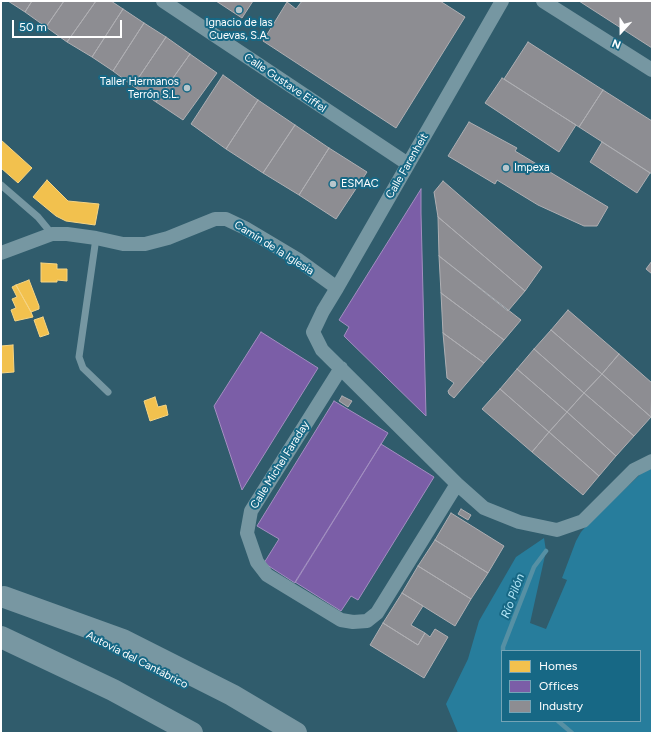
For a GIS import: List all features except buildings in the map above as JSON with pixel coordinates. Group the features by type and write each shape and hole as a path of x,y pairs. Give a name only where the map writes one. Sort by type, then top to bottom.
{"highway":[{"name":"Autovía del Cantábrico","path":"3,596 119,649 226,706 269,733"},
{"path":"3,596 122,640 232,695 296,733"},
{"path":"1,638 164,733"},
{"path":"1,638 114,690 192,733"}],"street":[{"name":"Calle Gustave Eiffel","path":"163,1 408,164"},
{"name":"Calle Farenheit","path":"341,368 322,350 313,332 323,311 502,1"},
{"path":"543,1 652,70"},
{"name":"Camín de la Iglesia","path":"1,253 52,234 67,234 96,238 122,244 145,244 168,238 215,219 226,219 245,228 297,259 337,288"},
{"path":"341,368 484,508 519,522 557,530 583,521 634,470 652,461"},
{"name":"Calle Michel Faraday","path":"341,368 251,511 247,533 257,562 267,575 341,620 353,622 367,621 377,613 458,484"}],"lane":[{"path":"1,185 38,217 52,234"},
{"path":"96,238 78,357 83,368 108,392"}],"shaded area":[{"path":"650,465 652,468 652,733 458,733 446,704 468,659 479,621 516,557 544,538 546,551 530,623 546,629 567,580 562,578 581,532"}],"waterway":[{"name":"Río Pilón","path":"503,650 534,567 546,551"},
{"name":"Río Pilón","path":"559,722 572,733"}],"place":[{"name":"Ignacio de las Cuevas, S.A.","path":"239,10"},
{"name":"Taller Hermanos Terrón S.L.","path":"187,88"},
{"name":"Impexa","path":"506,168"},
{"name":"ESMAC","path":"333,184"}]}
